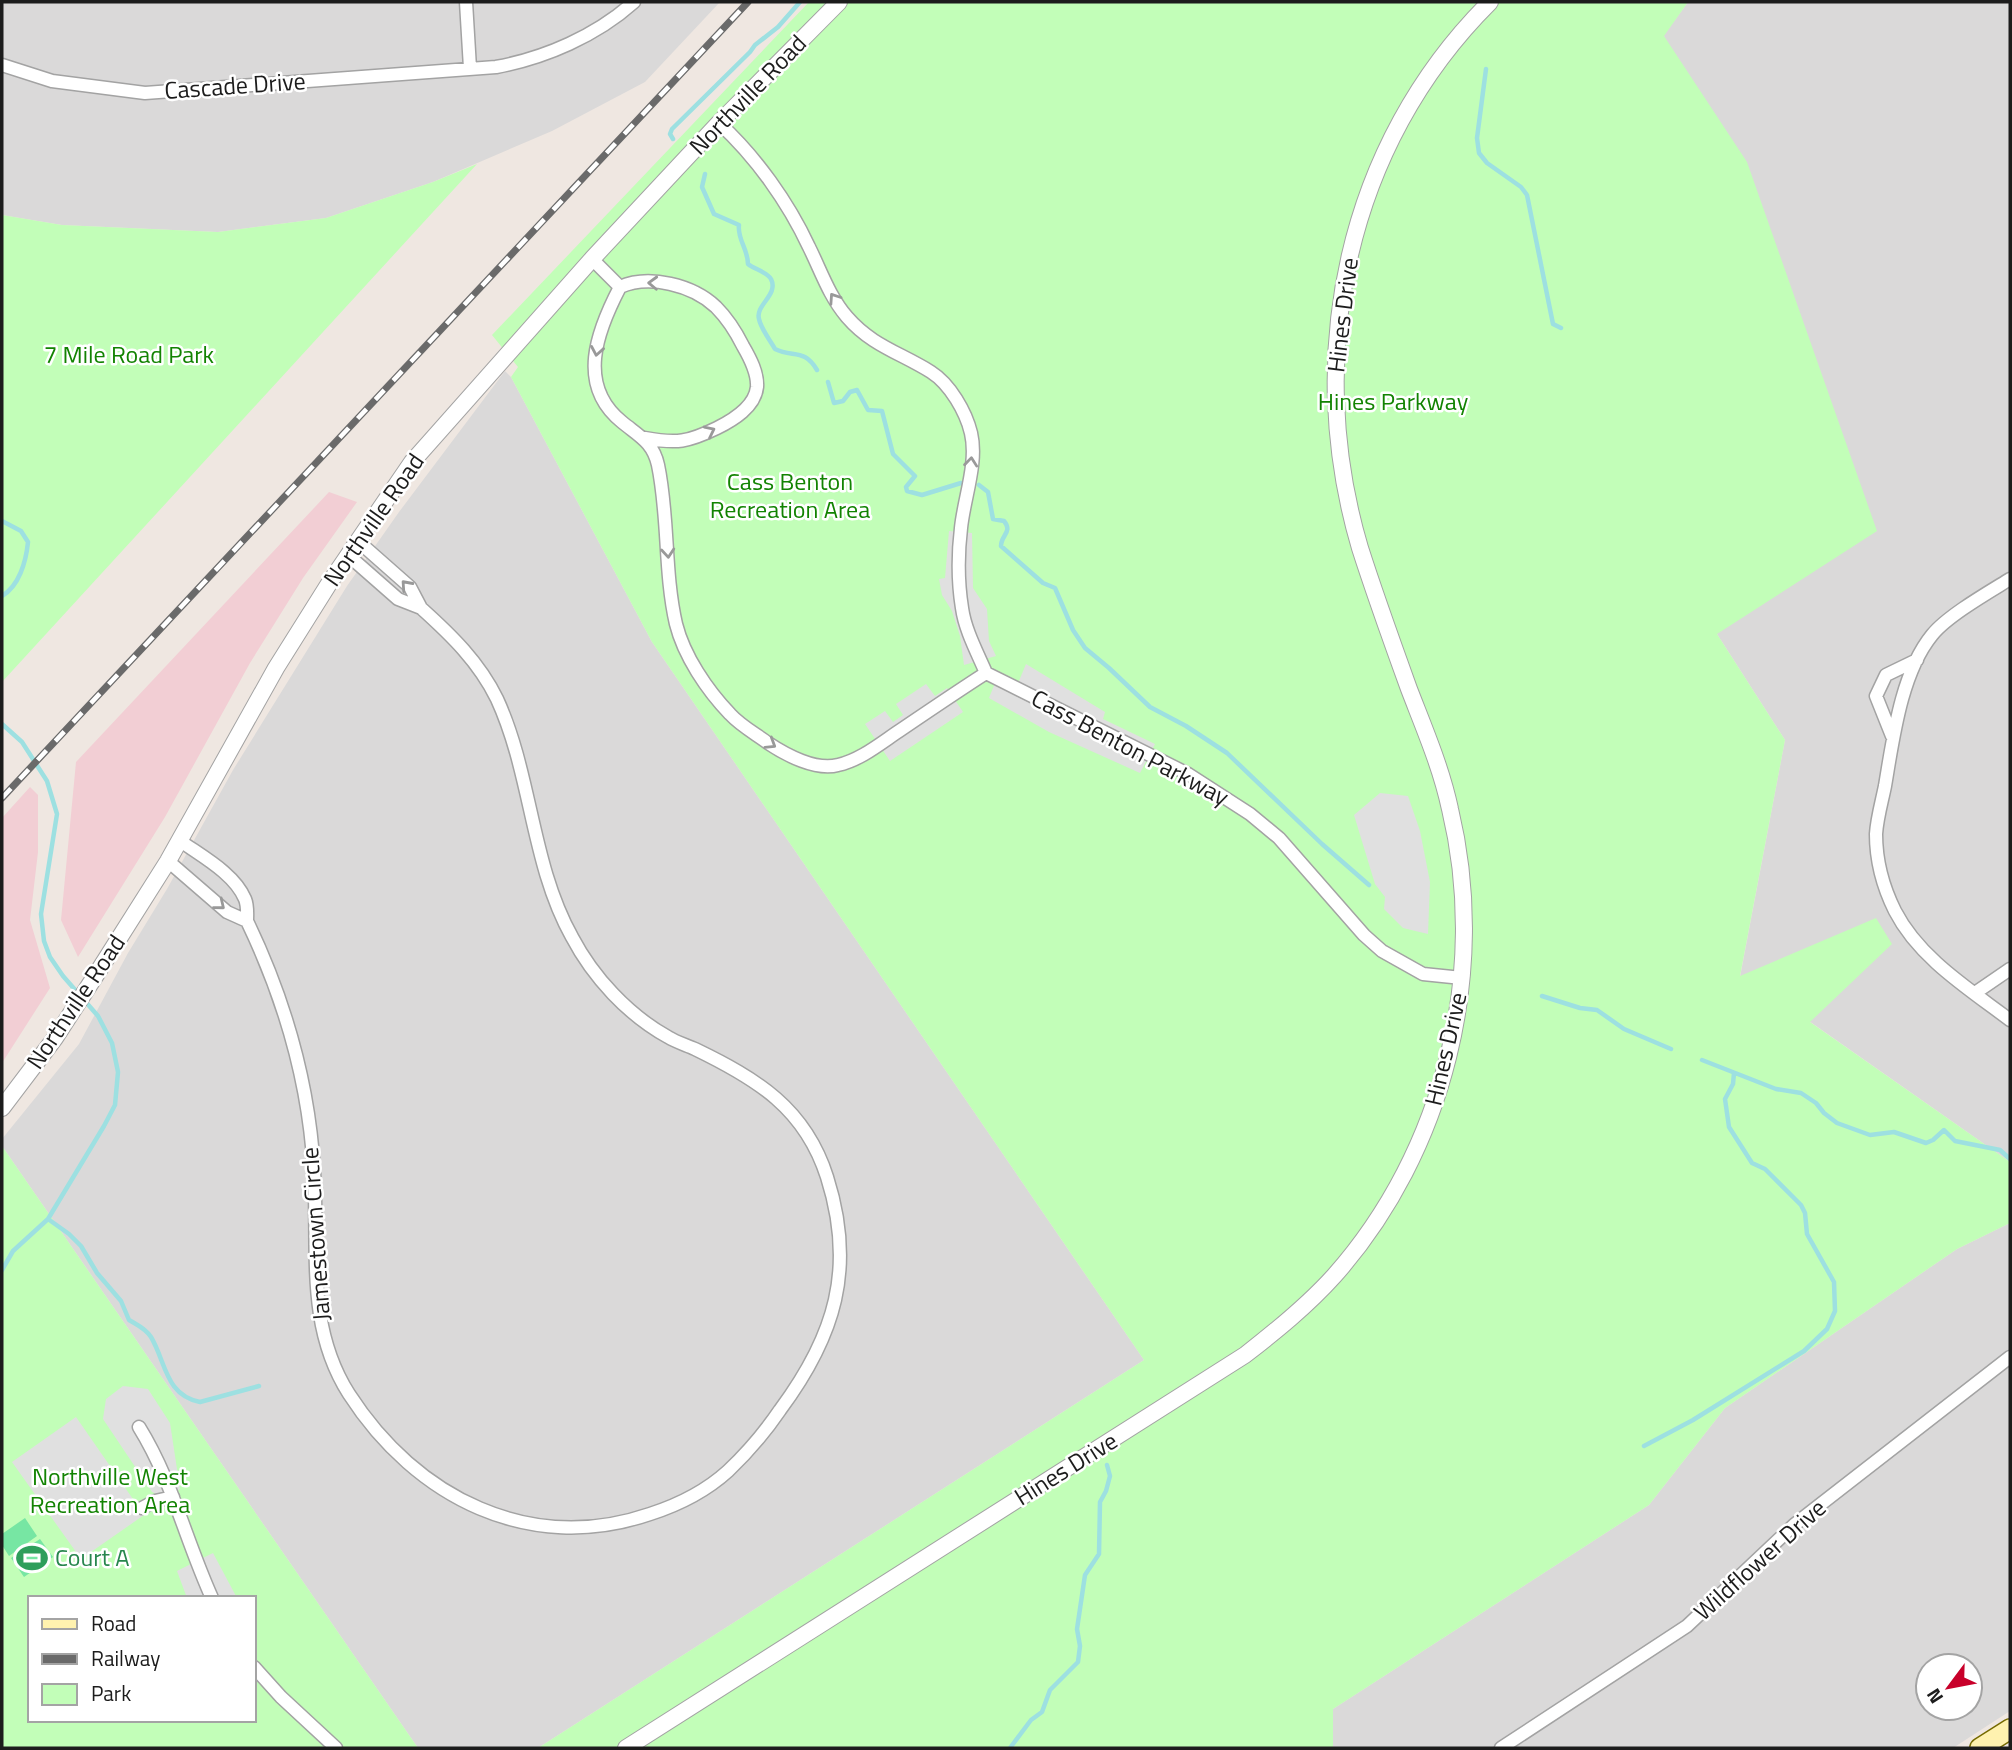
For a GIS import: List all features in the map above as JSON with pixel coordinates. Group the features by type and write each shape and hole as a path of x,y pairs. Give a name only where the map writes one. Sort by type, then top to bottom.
{"main road":[{"path":"1980,1748 2010,1729"}],"street":[{"path":"466,2 470,68"},
{"name":"Cascade Drive","path":"2,65 52,81 145,93 470,68 520,62 555,49 592,32 634,2"},
{"name":"Northville Road","path":"2,1108 62,1027 94,978 180,840 276,668 412,462 592,258 719,123 839,2"},
{"name":"Hines Drive","path":"626,1748 1220,1372 1276,1331 1350,1256 1378,1219 1404,1174 1424,1130 1443,1076 1455,1029 1465,934 1463,886 1454,826 1436,759 1376,597 1347,500 1337,435 1337,325 1348,259 1374,176 1399,124 1428,76 1459,35 1490,2"},
{"path":"645,438 670,443 695,438 738,415 751,402 757,388 752,363 734,328 714,305 688,290 663,282 632,282 620,287 603,326 595,360 597,388 610,409 645,438 656,455 677,627 695,666 713,693 743,726 775,747 810,763 837,765 855,759 875,747 986,673 962,609 961,530 972,436 956,399 932,372 891,353 864,334 847,317 826,286 809,246 792,216 746,148 719,123"},
{"path":"592,258 620,287"},
{"name":"Jamestown Circle","path":"180,840 236,885 247,901 247,921 283,1008 301,1070 314,1170 316,1288 321,1327 331,1362 371,1423 434,1484 472,1507 527,1524 574,1529 631,1521 673,1506 706,1488 727,1471 765,1431 806,1375 834,1311 841,1263 837,1215 821,1161 812,1140 799,1121 770,1092 747,1075 669,1038 643,1021 608,989 589,964 571,936 555,898 512,738 496,697 472,658 421,608 411,587 359,542"},
{"name":"Jamestown Circle","path":"349,556 398,599 421,608"},
{"path":"2010,579 1971,604 1933,634 1917,660 1898,711 1876,833 1880,875 1895,912 1920,947 2010,1020"},
{"path":"1893,738 1876,696 1886,675 1917,660"},
{"name":"Cass Benton Parkway","path":"986,673 1188,774 1250,814 1279,838 1364,935 1382,951 1423,974 1462,978"},
{"path":"167,861 228,912 247,921"},
{"path":"1975,993 2010,969"},
{"name":"Wildflower Drive","path":"1501,1748 1687,1626 1794,1525 2010,1357"},
{"path":"139,1427 173,1497 211,1596"},
{"path":"142,1508 155,1501 173,1497"},
{"path":"256,1669 281,1697 337,1748"}],"shaded area":[{"path":"2,2 720,2 645,82 552,131 433,182 326,218 218,232 62,225 2,215"},
{"path":"1688,2 2010,2 2010,1162 1809,1021 1891,944 1740,977 1785,740 1717,634 1664,35"},
{"path":"505,371 511,377 652,642 1144,1360 538,1748 418,1748 2,1146 2,1139 79,1044 233,770 347,586"},
{"path":"329,492 357,502 303,578 250,663 165,817 78,957 61,920 76,762"},
{"path":"949,531 972,533 973,588 987,609 989,641 996,656 964,665 960,636 952,611 942,595 939,579 945,578"},
{"path":"1026,664 1105,712 1103,719 1155,744 1140,773 1049,732 989,698 997,678 1016,688"},
{"path":"926,684 935,696 947,688 963,712 890,761 865,724 885,711 893,722 903,715 896,704"},
{"path":"30,787 38,795 38,852 30,920 50,988 2,1063 2,818"},
{"path":"1380,793 1408,796 1420,831 1430,882 1428,934 1403,928 1384,909 1385,897 1375,884 1354,815"},
{"path":"2010,1223 2010,1711 1953,1748 1333,1748 1333,1709 1649,1505 1725,1408 1957,1249"},
{"path":"123,1386 148,1389 170,1423 180,1489 164,1498 152,1492 103,1419 106,1399"},
{"path":"76,1417 144,1515 81,1559 12,1462"},
{"path":"213,1553 236,1596 186,1596 177,1571"}],"green space":[{"name":"Hines Parkway","path":"809,2 1688,2 1664,36 1747,162 1877,531 1717,634 1785,740 1740,976 1876,918 1892,944 1810,1022 2010,1162 2010,1223 1957,1249 1725,1408 1649,1505 1333,1709 1333,1748 538,1748 1144,1360 652,642 511,377 518,367 492,335"},
{"name":"7 Mile Road Park","path":"477,164 2,682 2,215 62,225 218,232 326,218 433,182"},
{"name":"Northville West Recreation Area","path":"2,1146 418,1748 2,1748"},
{"path":"25,1518 37,1536 9,1556 2,1545 2,1534"},
{"name":"Court A","path":"40,1539 53,1557 24,1577 11,1558"}],"waterway":[{"path":"673,139 670,134 672,129 755,45 778,27 800,2"},
{"path":"1486,69 1477,138 1479,153 1487,163 1521,187 1527,195 1553,324 1561,328"},
{"path":"705,174 702,187 714,214 739,225 748,264 771,279 772,290 759,314 764,331 775,349 803,356 817,370"},
{"path":"828,382 834,403 843,401 850,392 857,390 868,410 882,411 893,454 915,476 906,487 907,491 922,495 961,483"},
{"path":"979,485 988,492 993,519 1004,521 1006,525 1007,531 1001,546 1043,583 1055,588 1073,630 1085,648 1150,707 1186,726 1227,753 1369,885"},
{"path":"2,521 21,531 28,542 21,573 13,586 2,596"},
{"path":"2,724 22,742 47,781 57,814 41,914 44,941 50,957 63,976 98,1016 112,1043 118,1072 115,1105 104,1126 48,1219 13,1251 2,1270"},
{"path":"1542,996 1580,1008 1597,1010 1624,1029 1671,1049"},
{"path":"1702,1060 1776,1089 1801,1093 1837,1123 1870,1135 1894,1132 1926,1143 1944,1130 1955,1141 2000,1150 2010,1159"},
{"path":"1644,1446 1693,1420 1804,1351 1827,1329 1835,1311 1834,1282 1807,1234 1805,1213 1801,1205 1765,1169 1752,1163 1729,1127 1725,1099 1733,1084 1734,1073"},
{"path":"48,1219 81,1246 97,1273 121,1301 129,1320 149,1334 168,1376 180,1392 200,1402 259,1386"},
{"path":"1010,1748 1031,1720 1042,1712 1050,1690 1078,1662 1080,1646 1077,1629 1085,1575 1099,1554 1100,1502 1110,1476 1107,1465"}],"railway":[{"path":"2,798 748,2"}],"place":[{"name":"Court A","path":"32,1558"}],"park label":[{"name":"Cass Benton Recreation Area","path":"790,496"}]}
